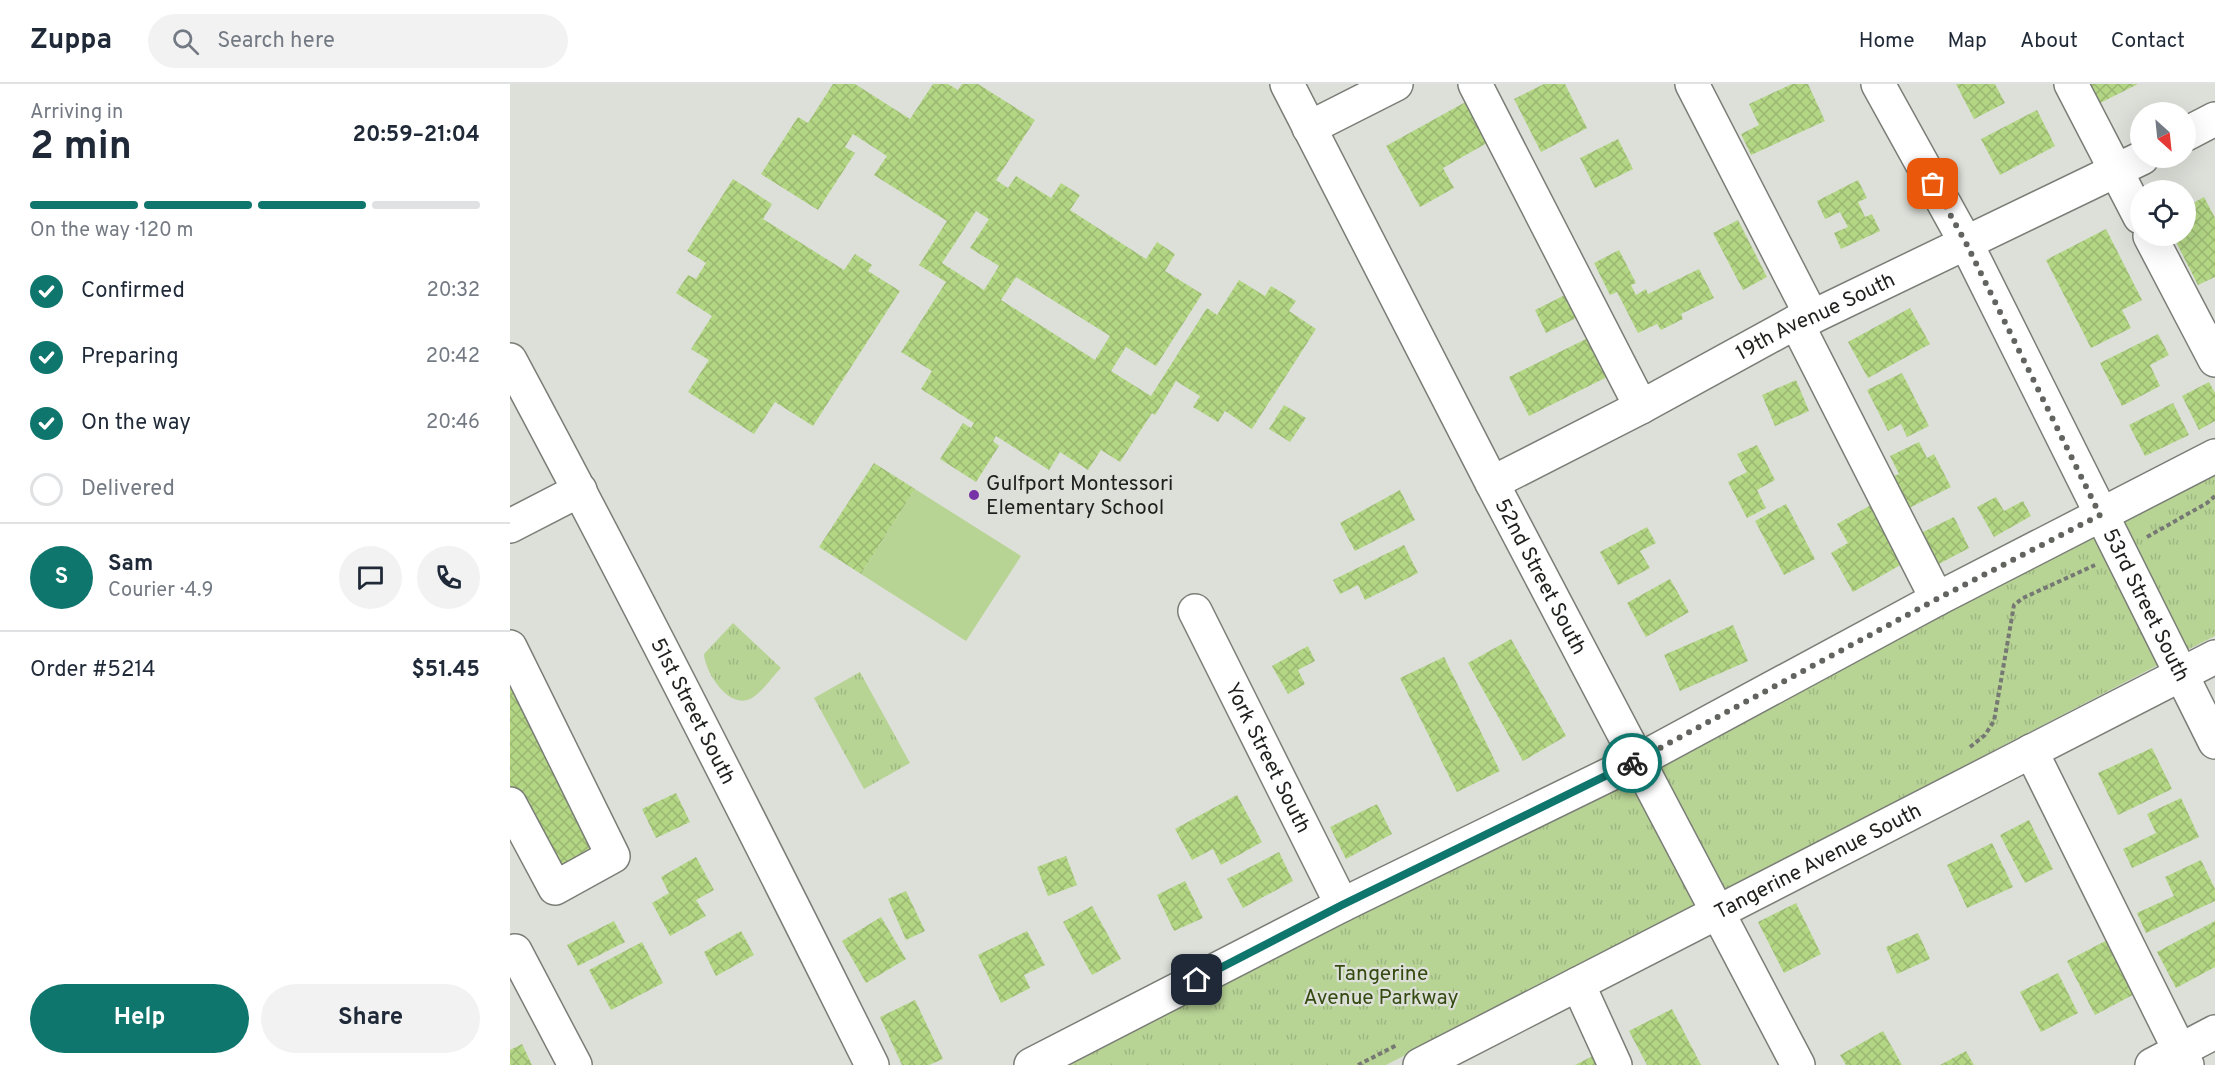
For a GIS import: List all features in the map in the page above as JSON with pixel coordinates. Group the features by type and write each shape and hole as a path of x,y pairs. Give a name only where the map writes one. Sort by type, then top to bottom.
{"street":[{"name":"52nd Street South","path":"1287,84 1492,483 1798,1065"},
{"path":"1309,128 1396,84"},
{"path":"1475,84 1641,406"},
{"path":"1692,84 1937,599"},
{"name":"53rd Street South","path":"1878,84 1966,243 2215,742"},
{"path":"2071,84 2129,164 2132,180"},
{"path":"2196,129 2215,119"},
{"name":"19th Avenue South","path":"1492,483 1804,319 2129,164"},
{"path":"2155,246 2215,360"},
{"name":"51st Street South","path":"510,360 580,490 753,826 872,1065"},
{"path":"1031,1065 1342,905 1639,760 1937,599 2215,456"},
{"path":"510,526 580,490"},
{"name":"York Street South","path":"1195,610 1342,905"},
{"path":"510,646 613,856 555,888 510,804"},
{"name":"Tangerine Avenue South","path":"1420,1065 2215,657"},
{"path":"2031,751 2173,1060 2215,1032"},
{"path":"515,951 575,1065"},
{"path":"1578,984 1615,1065"}],"path":[{"path":"2146,537 2207,503 2215,496"},
{"path":"1963,750 1985,735 1994,721 2014,605 2023,598 2101,563"}],"green space":[{"path":"2215,474 2215,636 2185,651 2119,523"},
{"path":"915,489 1021,556 966,641 861,574"},
{"path":"2095,535 2160,664 1724,891 1658,767 1944,613"},
{"path":"733,623 781,668 758,693 742,701 734,699 719,687 705,662 704,654"},
{"path":"860,672 910,763 864,789 814,698"},
{"name":"Tangerine Avenue Parkway","path":"1633,780 1699,904 1386,1065 1065,1065 1349,919"}],"building":[{"path":"833,84 855,84 910,119 933,84 948,84 958,90 962,84 978,84 1035,120 996,180 1008,188 1016,176 1051,198 1061,183 1080,195 1070,210 1146,259 1157,242 1175,254 1165,271 1202,294 1156,366 1126,347 1111,371 1151,396 1207,308 1217,315 1239,280 1265,296 1271,286 1296,301 1289,311 1316,329 1252,429 1225,411 1218,422 1193,407 1200,396 1176,381 1155,415 1152,413 1120,462 1101,450 1088,470 1060,452 1049,470 996,436 993,441 999,446 976,482 940,459 963,423 971,428 974,423 921,389 932,371 901,352 946,282 919,265 947,221 874,175 887,156 853,134 845,147 855,153 818,210 761,174 798,117 808,123","holes":["976,211 989,219 970,248 999,266 984,290 942,263","1016,277 1110,336 1095,360 1001,300"]},
{"path":"1544,84 1565,84 1587,128 1541,152 1514,99"},
{"path":"1792,84 1808,84 1825,121 1751,155 1741,134 1759,125 1749,104"},
{"path":"1956,84 1995,84 2005,103 1974,119"},
{"path":"2090,84 2138,84 2100,103"},
{"path":"1471,99 1494,139 1443,168 1454,188 1420,207 1386,146"},
{"path":"2037,110 2055,146 2000,175 1981,139"},
{"path":"1618,139 1633,169 1595,188 1580,158"},
{"path":"733,179 772,204 763,219 844,270 855,254 872,265 868,271 900,291 813,426 775,402 754,434 688,392 709,360 691,349 712,316 676,293 688,275 696,279 706,263 687,251"},
{"path":"1858,180 1867,198 1858,202 1865,217 1872,214 1880,231 1841,249 1834,233 1848,227 1840,212 1825,219 1817,201"},
{"path":"2204,197 2215,218 2215,277 2198,285 2178,246 2196,246 2196,201"},
{"path":"1738,220 1767,277 1743,290 1713,233"},
{"path":"2106,229 2142,300 2122,310 2131,328 2091,348 2046,260"},
{"path":"1619,250 1636,283 1631,285 1636,295 1646,289 1648,294 1699,269 1714,298 1681,314 1683,319 1661,330 1657,324 1638,333 1617,292 1610,295 1594,263"},
{"path":"1565,295 1576,318 1546,333 1535,310"},
{"path":"1910,308 1930,344 1868,378 1848,342"},
{"path":"2158,334 2169,355 2150,365 2160,386 2122,406 2100,363"},
{"path":"1590,337 1609,376 1529,416 1509,377"},
{"path":"1902,373 1929,426 1907,437 1901,424 1888,431 1867,390"},
{"path":"1796,380 1809,411 1775,426 1762,395"},
{"path":"2209,382 2215,393 2215,421 2199,430 2182,396"},
{"path":"2173,403 2189,435 2145,456 2129,425"},
{"path":"1284,405 1306,418 1290,442 1269,429"},
{"path":"1919,442 1927,458 1934,454 1951,487 1909,508 1892,477 1899,474 1890,456"},
{"path":"1757,445 1775,480 1757,490 1766,508 1747,518 1728,482 1747,472 1737,454"},
{"path":"874,463 915,489 861,574 819,547"},
{"path":"1400,490 1415,520 1355,551 1340,523"},
{"path":"1996,497 2004,511 2023,501 2031,516 1994,537 1977,507"},
{"path":"1786,504 1815,559 1784,575 1755,521"},
{"path":"1871,505 1904,563 1853,592 1831,553 1848,543 1837,524"},
{"path":"1954,517 1969,548 1937,565 1921,533"},
{"path":"1647,527 1656,543 1640,551 1650,568 1618,585 1600,552"},
{"path":"1404,545 1418,573 1365,600 1358,585 1340,594 1333,580"},
{"path":"1670,579 1689,612 1646,637 1627,603"},
{"path":"1733,625 1748,661 1680,691 1664,655"},
{"path":"1511,639 1566,736 1523,761 1468,663"},
{"path":"1308,646 1315,661 1298,670 1305,684 1288,694 1272,666"},
{"path":"1444,657 1500,771 1457,792 1400,678"},
{"path":"510,677 600,848 556,872 510,785"},
{"path":"2152,748 2172,789 2118,815 2098,773"},
{"path":"676,793 690,822 656,838 642,809"},
{"path":"1237,795 1262,842 1221,865 1213,849 1192,860 1175,829"},
{"path":"2181,798 2199,837 2132,868 2123,849 2156,833 2147,814"},
{"path":"1377,804 1392,834 1346,859 1330,827"},
{"path":"2029,820 2053,869 2025,883 2000,835"},
{"path":"1992,843 2013,887 1967,908 1947,865"},
{"path":"1279,852 1293,881 1243,908 1227,879"},
{"path":"1066,856 1077,885 1048,896 1037,867"},
{"path":"696,857 714,890 696,900 706,916 670,936 652,903 669,893 661,877"},
{"path":"2201,860 2215,889 2215,901 2146,933 2137,913 2174,896 2165,877"},
{"path":"1185,881 1203,918 1174,931 1157,895"},
{"path":"906,891 925,931 906,940 888,899"},
{"path":"1796,903 1821,954 1784,973 1758,922"},
{"path":"1092,906 1121,959 1092,975 1063,922"},
{"path":"881,917 906,959 866,983 842,941"},
{"path":"614,921 625,942 578,966 567,945"},
{"path":"2215,921 2215,967 2176,988 2157,952"},
{"path":"741,931 754,955 716,976 704,952"},
{"path":"1027,931 1045,965 1024,975 1030,988 1001,1003 978,955"},
{"path":"1918,933 1930,959 1897,974 1886,947"},
{"path":"2113,937 2142,990 2095,1015 2067,961"},
{"path":"642,942 663,983 611,1010 589,970"},
{"path":"2058,973 2078,1013 2041,1032 2020,992"},
{"path":"915,1000 943,1059 929,1065 902,1065 880,1017"},
{"path":"1672,1009 1701,1065 1647,1065 1629,1031"},
{"path":"1883,1031 1902,1065 1846,1065 1840,1055"},
{"path":"522,1044 532,1065 510,1065 510,1050"},
{"path":"1966,1051 1974,1065 1940,1065"},
{"path":"1601,1052 1607,1065 1575,1065"}],"way so far":[{"path":"1632,763 1937,599 2100,515 1966,243 1933,184"}],"place":[{"name":"Gulfport Montessori Elementary School","path":"974,495"}],"route":[{"path":"1197,980 1342,905 1632,763"}]}
